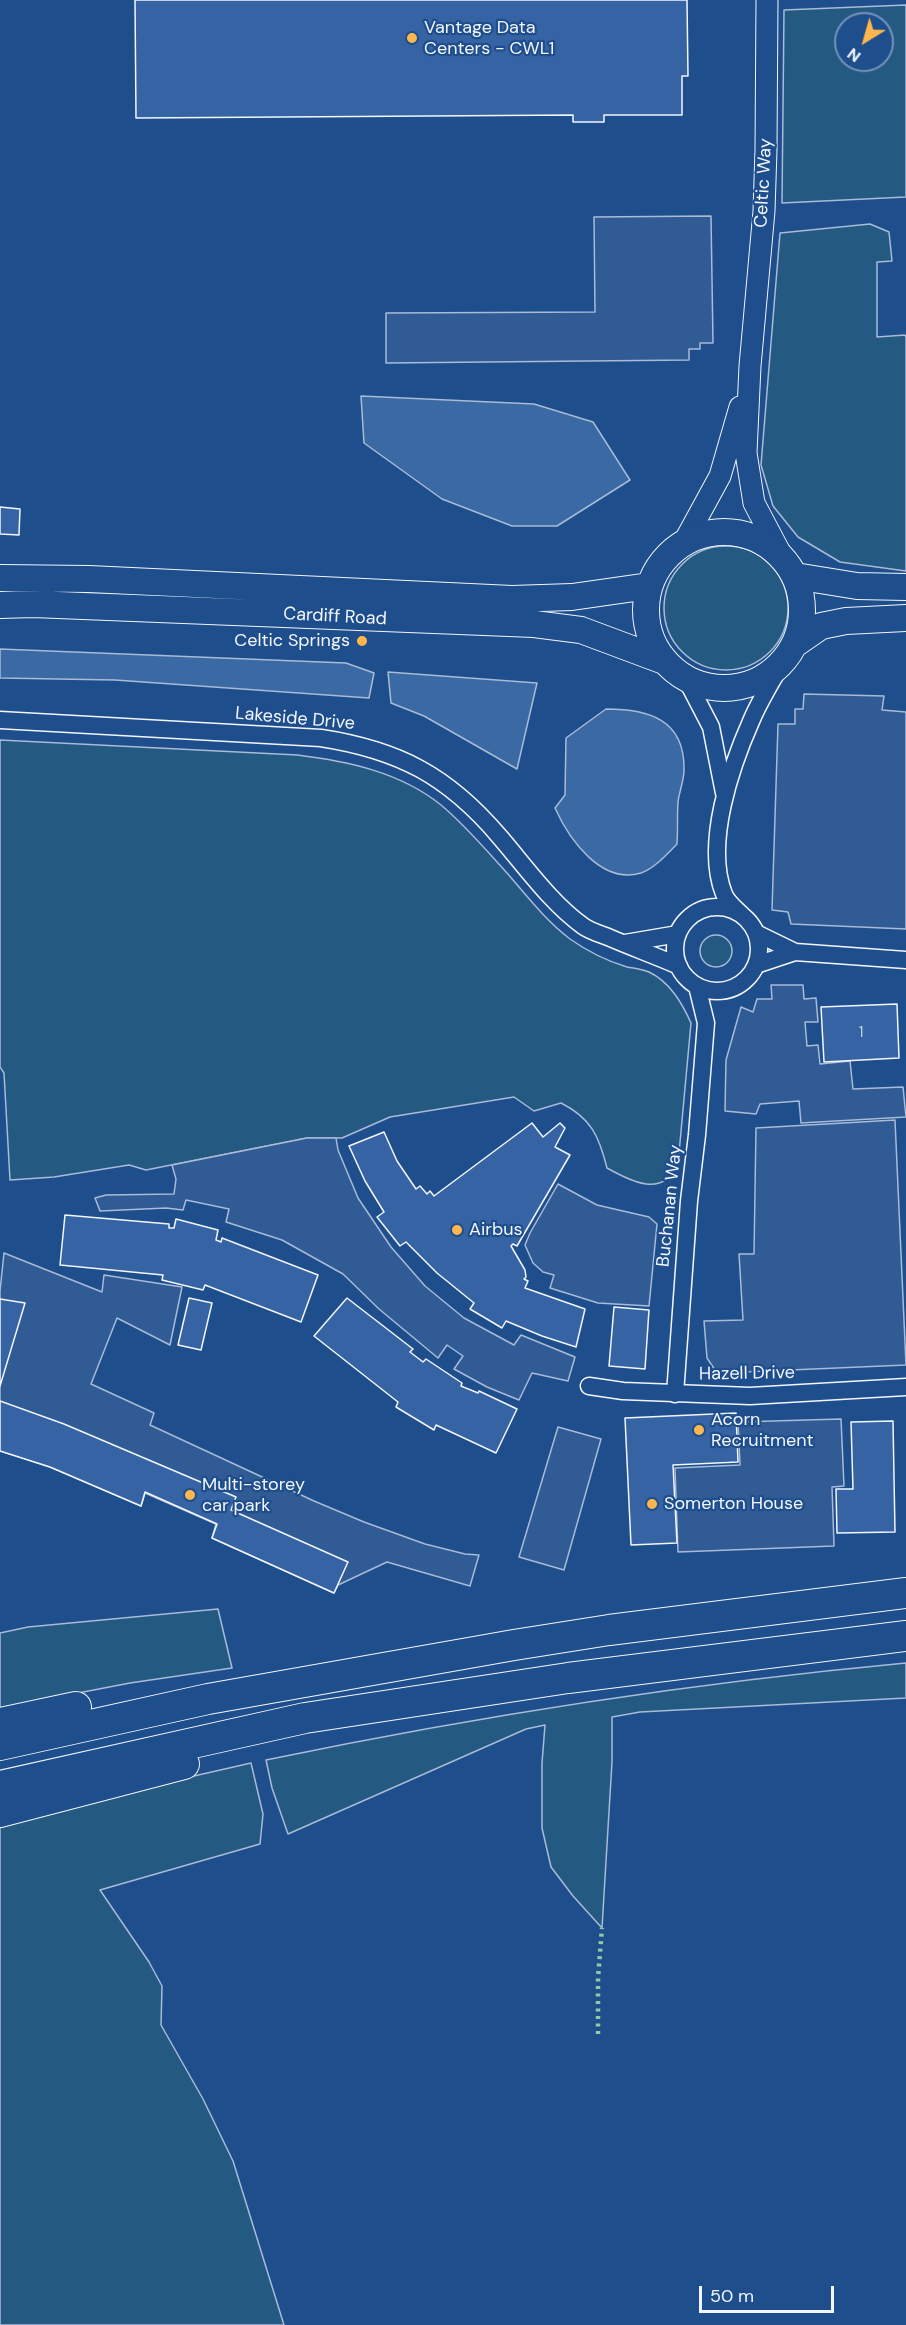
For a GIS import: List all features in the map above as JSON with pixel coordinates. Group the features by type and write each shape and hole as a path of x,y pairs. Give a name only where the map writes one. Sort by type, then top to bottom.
{"highway":[{"path":"0,1745 208,1699 513,1645 609,1630 906,1593"},
{"path":"0,1786 305,1718 591,1675 906,1636"},
{"path":"0,1723 194,1683 513,1645"},
{"path":"0,1812 434,1699"}],"main road":[{"name":"Cardiff Road","path":"664,660 651,639 645,614 649,586 659,564 684,542 720,531 751,536 769,546 790,568 857,586 906,587"},
{"path":"790,568 802,616 790,651"},
{"name":"Cardiff Road","path":"0,578 89,579 512,599 572,597 649,586"},
{"name":"Cardiff Road","path":"0,605 33,604 534,624 581,630 664,660 685,677 703,685 730,688 759,680 821,626 846,621 906,618"}],"street":[{"name":"Celtic Way","path":"767,0 764,211 750,366 746,453 753,503 790,568"},
{"name":"Celtic Way","path":"684,542 720,476 750,366"},
{"path":"703,910 717,872 718,836 724,794 752,719 790,651"},
{"path":"685,677 711,727 724,794"},
{"name":"Lakeside Drive","path":"0,720 321,738 356,743 385,752 413,763 458,795 481,815 562,909 585,927 679,966"},
{"path":"717,872 725,897 750,923 756,933 760,949 756,965"},
{"path":"679,966 675,950 678,934 692,915 716,907 730,909 742,915"},
{"path":"756,933 795,952 906,960"},
{"path":"621,943 678,934"},
{"path":"756,965 795,952"},
{"name":"Buchanan Way","path":"706,1023 716,1003 749,977 756,965"},
{"name":"Buchanan Way","path":"675,1394 689,1201 706,1023 697,986 687,978 679,966"},
{"path":"697,986 711,991 725,990 739,985"},
{"name":"Hazell Drive","path":"589,1386 623,1391 675,1394 750,1395 906,1387"}],"shaded area":[{"path":"906,5 906,197 782,203 784,10"},
{"path":"711,216 713,343 700,343 700,349 689,349 689,360 386,363 386,313 595,312 594,217"},
{"path":"870,224 889,232 892,261 877,262 877,337 905,335 906,337 906,571 840,562 798,537 773,506 761,465 780,233"},
{"path":"361,396 534,404 593,422 630,480 557,526 512,526 442,499 364,443"},
{"path":"726,546 750,551 770,564 783,584 788,608 783,632 770,652 750,665 726,670 702,665 682,652 669,632 664,608 669,584 682,564 702,551"},
{"path":"0,649 346,663 374,673 369,698 115,680 0,678"},
{"path":"388,672 537,683 517,769 424,716 391,703"},
{"path":"804,694 884,696 882,710 906,712 906,929 791,924 788,912 772,910 778,724 795,724 795,709 803,709"},
{"path":"606,709 636,711 661,720 671,728 683,753 684,774 678,802 677,844 656,864 641,873 626,875 613,872 588,857 569,833 555,808 565,795 566,738"},
{"path":"0,740 297,755 372,770 391,776 425,794 467,829 561,932 583,948 605,959 656,976 669,987 679,1001 691,1023 678,1164 672,1175 656,1184 636,1182 627,1178 607,1168 597,1137 580,1115 561,1103 534,1111 514,1097 390,1117 342,1138 307,1138 146,1170 129,1165 54,1177 10,1180 4,1073 0,1067"},
{"path":"716,935 728,939 732,951 728,963 716,967 704,963 700,951 704,939"},
{"path":"771,985 803,985 804,999 816,998 818,1022 805,1022 807,1046 818,1045 820,1064 850,1061 853,1089 903,1087 906,1117 801,1123 799,1101 760,1104 756,1114 725,1111 726,1060 741,1007 753,1012 757,999 772,999"},
{"path":"895,1120 906,1365 721,1373 715,1370 707,1358 704,1321 743,1320 739,1254 754,1254 756,1128"},
{"path":"307,1138 336,1138 338,1150 358,1198 391,1247 425,1286 464,1318 514,1345 521,1335 575,1357 568,1381 532,1373 519,1400 487,1387 454,1369 463,1356 447,1345 438,1358 379,1309 343,1274 282,1240 226,1222 229,1209 186,1200 183,1210 166,1208 100,1211 95,1198 106,1195 174,1194 176,1179 172,1165"},
{"path":"558,1184 597,1205 649,1217 657,1224 649,1306 598,1303 550,1288 554,1275 543,1272 533,1263 525,1245"},
{"path":"4,1253 102,1292 104,1275 182,1287 170,1345 117,1318 91,1384 154,1413 150,1425 314,1501 425,1544 465,1554 479,1555 470,1586 387,1562 338,1585 334,1593 212,1538 216,1524 145,1493 141,1506 50,1467 0,1451 0,1291"},
{"path":"841,1419 844,1486 832,1487 834,1546 678,1552 675,1468 740,1465 738,1422"},
{"path":"558,1427 601,1439 564,1570 519,1557"},
{"path":"218,1609 232,1668 130,1683 0,1708 0,1633 28,1627"},
{"path":"906,1663 906,1698 640,1712 612,1717 612,1762 602,1928 551,1867 542,1828 542,1763 545,1725 526,1729 288,1834 272,1788 266,1760 425,1729 585,1702 745,1680"},
{"path":"251,1763 263,1814 260,1844 100,1890 149,1962 162,1986 161,2025 203,2099 233,2161 284,2325 0,2325 0,1826 137,1789"}],"building":[{"name":"Vantage Data Centers - CWL1","path":"135,0 687,0 688,76 682,76 682,115 604,115 604,122 573,122 573,115 136,118"},
{"path":"0,507 20,509 19,535 0,534"},
{"path":"897,1004 899,1058 824,1062 821,1007"},
{"name":"Airbus","path":"532,1123 543,1137 560,1123 565,1128 555,1147 570,1155 517,1246 513,1244 511,1246 525,1270 524,1279 528,1281 525,1288 585,1309 576,1347 506,1321 502,1328 470,1309 474,1303 437,1273 406,1242 400,1246 377,1217 384,1212 365,1181 349,1146 384,1132 397,1161 416,1189 420,1186 427,1194 430,1191 434,1196"},
{"path":"65,1215 169,1224 169,1228 174,1228 176,1219 218,1230 216,1240 221,1242 222,1238 318,1275 301,1322 205,1285 203,1290 162,1280 163,1275 60,1265"},
{"path":"189,1298 212,1303 201,1350 178,1345"},
{"path":"347,1298 413,1349 410,1352 423,1362 426,1359 462,1383 461,1386 478,1393 479,1391 517,1409 496,1453 436,1425 434,1430 396,1407 398,1402 314,1336"},
{"path":"0,1299 25,1303 0,1386"},
{"path":"614,1307 649,1310 645,1369 609,1366"},
{"name":"Multi-storey car park","path":"0,1401 64,1424 236,1497 231,1510 348,1562 334,1593 212,1538 217,1524 145,1492 141,1506 50,1467 0,1451"},
{"name":"Somerton House","path":"736,1413 738,1462 673,1465 677,1543 631,1545 625,1418"},
{"path":"893,1421 895,1532 837,1533 836,1489 853,1489 851,1422"}],"hedge":[{"path":"598,2034 598,1978 602,1928"}],"place":[{"name":"Vantage Data Centers - CWL1","path":"412,38"},
{"name":"Celtic Springs","path":"362,641"},
{"name":"Airbus","path":"457,1230"},
{"name":"Acorn Recruitment","path":"699,1430"},
{"name":"Multi-storey car park","path":"190,1495"},
{"name":"Somerton House","path":"652,1504"}]}
